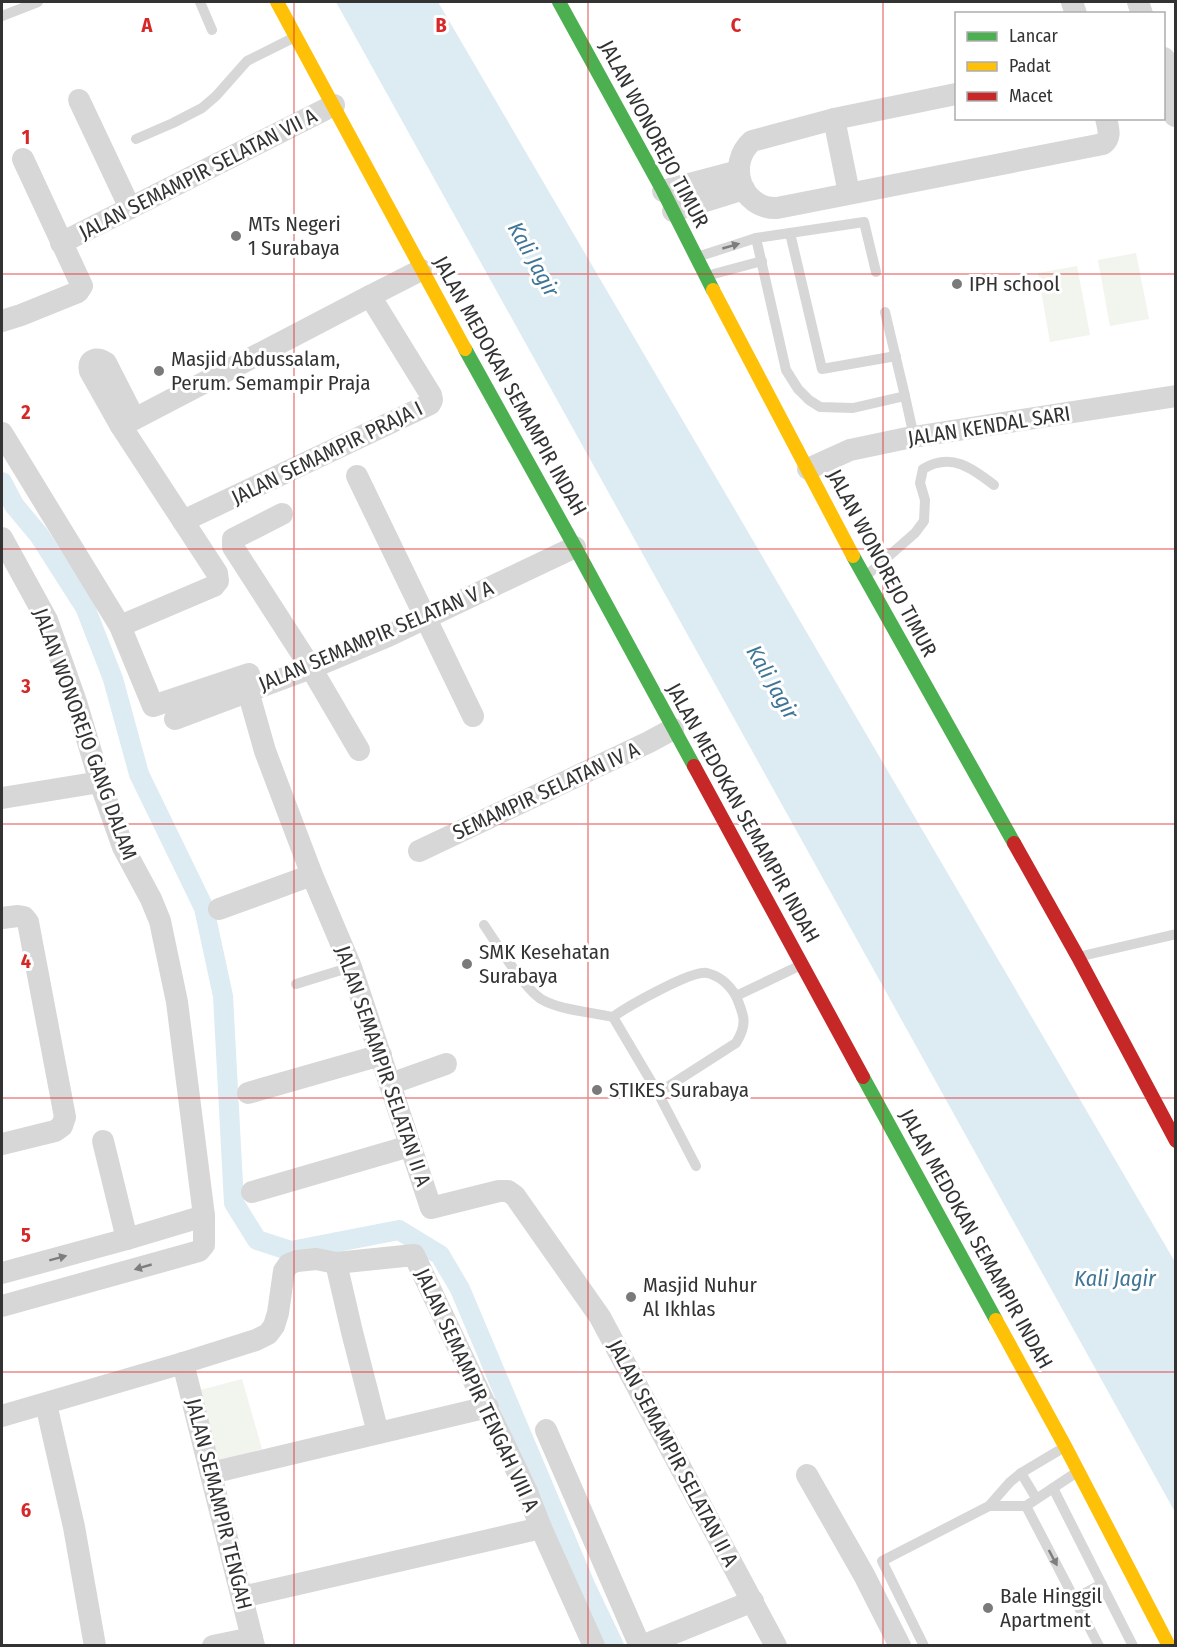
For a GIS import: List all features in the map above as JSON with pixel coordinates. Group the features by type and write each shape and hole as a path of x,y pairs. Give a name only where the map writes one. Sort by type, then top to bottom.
{"street":[{"name":"JALAN MEDOKAN SEMAMPIR INDAH","path":"277,2 421,270 575,547 1079,1471 1169,1646"},
{"name":"JALAN WONOREJO TIMUR","path":"559,2 663,191 864,577 1172,1125 1176,1141"},
{"path":"1165,63 1175,116"},
{"path":"955,94 834,119 752,141 740,162 741,180 750,199 756,204 770,208 1103,144 1109,133 1106,120"},
{"path":"79,100 130,208"},
{"name":"JALAN SEMAMPIR SELATAN VII A","path":"61,243 334,105"},
{"path":"834,119 849,193"},
{"name":"JALAN SEMAMPIR SELATAN VII A","path":"2,321 78,292 81,288 80,278 61,243 23,159"},
{"path":"663,191 741,180"},
{"path":"673,211 741,180"},
{"path":"128,422 421,270"},
{"name":"JALAN SEMAMPIR PRAJA I","path":"183,521 430,404 432,400 430,395 370,296"},
{"path":"90,361 88,366 90,371 128,422 183,521 217,573 218,581 214,586 120,626"},
{"name":"JALAN KENDAL SARI","path":"808,470 850,450 914,437 1176,396"},
{"name":"JALAN SEMAMPIR SELATAN V A","path":"2,434 120,626 153,706 311,668 426,619 575,547"},
{"path":"357,476 473,716"},
{"path":"282,514 233,539 233,547 311,668 359,750"},
{"name":"JALAN WONOREJO GANG DALAM","path":"2,538 47,620 123,847 151,898 160,921 177,1002 204,1216 204,1245 200,1251 2,1306"},
{"name":"JALAN SEMAMPIR SELATAN V A","path":"175,719 249,683"},
{"name":"JALAN SEMAMPIR SELATAN II A","path":"249,683 265,751 312,875 351,967 431,1208 499,1191 508,1191 515,1196 600,1317 776,1646"},
{"name":"SEMAMPIR SELATAN IV A","path":"419,851 673,729"},
{"path":"2,798 100,782"},
{"path":"219,909 312,875"},
{"path":"2,918 18,916 24,917 28,922 64,1117 62,1126 55,1131 2,1144"},
{"path":"248,1093 381,1055"},
{"path":"390,1084 446,1064"},
{"path":"103,1141 127,1239"},
{"path":"252,1192 410,1146"},
{"path":"2,1273 204,1216"},
{"name":"JALAN SEMAMPIR TENGAH VIII A","path":"183,1363 256,1340 268,1334 274,1326 278,1313 284,1271 289,1264 306,1259 336,1263 414,1255 527,1491 541,1528 594,1646"},
{"path":"336,1263 351,1332 378,1433"},
{"path":"2,1416 183,1363"},
{"name":"JALAN SEMAMPIR TENGAH","path":"183,1363 253,1642"},
{"path":"46,1404 74,1527 95,1646"},
{"path":"211,1473 488,1407"},
{"path":"546,1430 641,1646 753,1601"},
{"path":"807,1475 864,1575 900,1646"},
{"name":"JALAN SEMAMPIR TENGAH VIII A","path":"242,1597 541,1528"},
{"path":"213,1646 253,1642"}],"lane":[{"path":"2,16 38,2"},
{"path":"200,2 212,30"},
{"path":"136,139 202,108 216,96 247,61 295,37"},
{"path":"696,258 756,238 864,222 876,272"},
{"path":"790,233 822,369 896,356"},
{"path":"756,238 786,370 798,389 820,407 854,408 905,396"},
{"path":"706,277 762,261"},
{"path":"885,312 914,437"},
{"path":"864,577 915,533 924,521 925,500 920,483 923,469 934,462 945,461 964,465 994,485"},
{"path":"484,925 531,991 542,1000 555,1005 613,1017 629,1006 694,975 706,973 715,976 730,987 736,996 745,1023 741,1035 736,1042 658,1093"},
{"path":"1078,957 1173,935 1176,946"},
{"path":"736,996 801,965"},
{"path":"296,984 351,967"},
{"path":"613,1017 658,1093 696,1166"},
{"path":"924,1646 882,1561 988,1506 1010,1482 1065,1446"},
{"path":"988,1506 1026,1506 1079,1471"},
{"path":"1022,1473 1036,1498"},
{"path":"1053,1488 1133,1646"},
{"path":"1026,1506 1099,1646"},
{"path":"1074,1599 1102,1584"}],"shaded area":[{"path":"1136,253 1149,319 1110,326 1098,260"},
{"path":"1077,266 1090,335 1050,342 1038,273"},
{"path":"242,1379 262,1449 219,1461 200,1390"}],"water":[{"name":"Kali Jagir","path":"336,2 438,2 1175,1262 1175,1512"}],"waterway":[{"path":"2,482 14,505 39,535 85,607 113,679 139,774 204,908 223,996 234,1203 257,1240 291,1251 399,1230 440,1255 460,1289 585,1585 614,1646"}],"traffic: fast":[{"path":"559,2 663,191 713,290"},
{"path":"465,349 694,766"},
{"path":"853,556 1014,843"},
{"path":"863,1077 996,1320"}],"traffic: slow":[{"path":"277,2 465,349"},
{"path":"713,290 853,556"},
{"path":"996,1320 1065,1446 1169,1646"}],"traffic: jam":[{"path":"694,766 863,1077"},
{"path":"1014,843 1176,1141"}],"place":[{"name":"MTs Negeri 1 Surabaya","path":"236,236"},
{"name":"IPH school","path":"957,284"},
{"name":"Masjid Abdussalam, Perum. Semampir Praja","path":"159,371"},
{"name":"SMK Kesehatan Surabaya","path":"467,964"},
{"name":"STIKES Surabaya","path":"597,1090"},
{"name":"Masjid Nuhur Al Ikhlas","path":"631,1297"},
{"name":"Bale Hinggil Apartment","path":"988,1608"}]}
